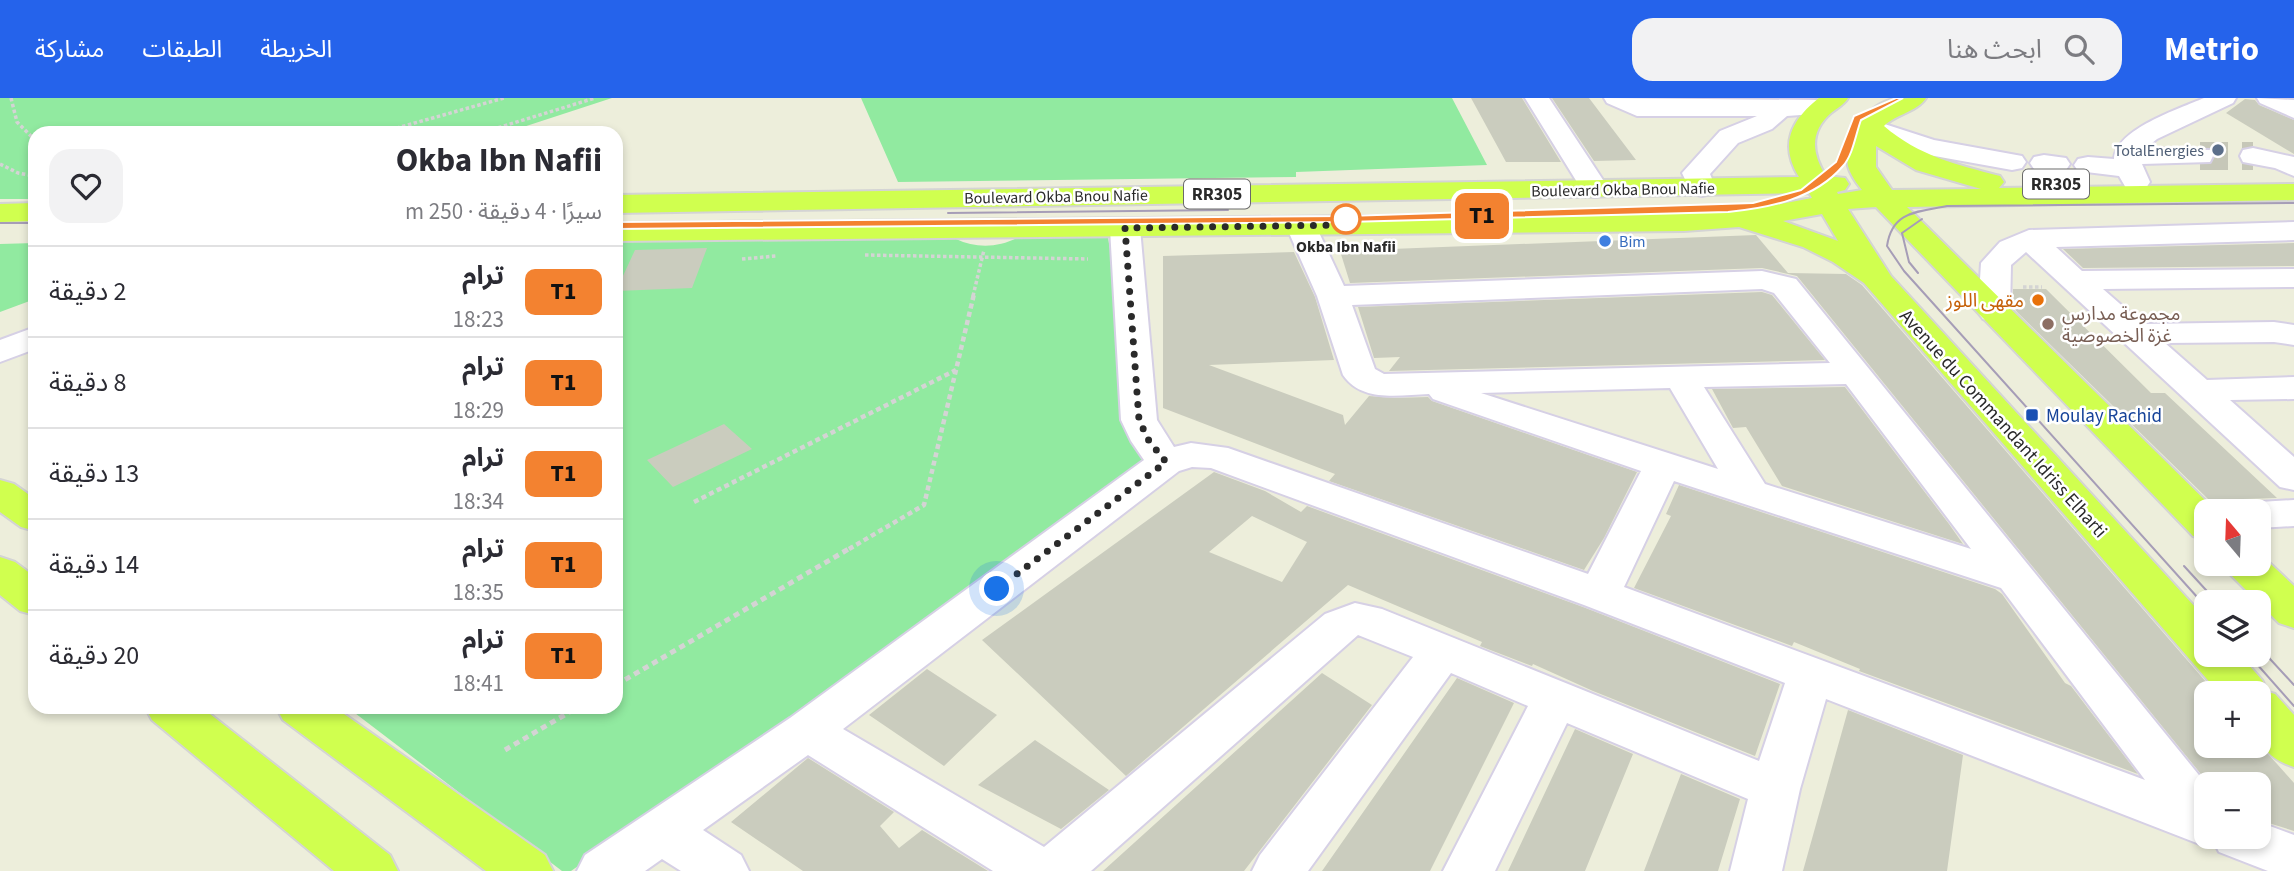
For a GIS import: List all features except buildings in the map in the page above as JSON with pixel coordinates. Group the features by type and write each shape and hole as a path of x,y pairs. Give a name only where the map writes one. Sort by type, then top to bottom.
{"main road":[{"path":"1914,98 1882,114 1869,127 1862,150 1861,167 1877,191 1940,258 1995,287 2194,509"},
{"path":"1816,182 1800,150 1807,124 1828,103"},
{"path":"1869,127 1897,151 1918,162 1967,178 2008,177"},
{"name":"Boulevard Okba Bnou Nafie","path":"1877,191 2008,177 2196,164 2294,180"},
{"name":"Boulevard Okba Bnou Nafie","path":"623,204 1702,188 1816,182 1877,191 2294,192"},
{"name":"Boulevard Okba Bnou Nafie","path":"623,232 1735,219 1789,212 1816,182"},
{"name":"Avenue du Commandant Idriss Elharti","path":"1816,182 1879,282 2194,634"},
{"path":"0,213 28,212"},
{"path":"1735,219 1781,230 1817,243 1864,269 1879,282"},
{"path":"0,238 28,238"},
{"path":"0,493 28,513"},
{"path":"0,572 28,594"},
{"path":"2257,576 2294,612"},
{"path":"2223,667 2236,681"},
{"path":"177,714 372,871"},
{"path":"309,714 527,871"},
{"path":"2271,721 2294,748"}],"street":[{"path":"1537,98 1595,189"},
{"path":"1616,98 1637,108 1780,108 1828,103"},
{"path":"2131,169 2130,148 2148,133 2224,98"},
{"path":"2269,98 2294,110"},
{"path":"1702,188 1696,173 1729,137 1763,124 1780,108"},
{"path":"1869,127 1929,147 1982,157 1987,173 2008,177"},
{"path":"2253,156 2283,162 2294,168"},
{"path":"2088,165 2131,169 2196,164"},
{"path":"1301,226 1333,296 1360,376 1378,386 1856,373"},
{"path":"1125,228 1139,420 1149,441 1166,462"},
{"path":"1940,258 1964,264 1995,287 2011,248 2029,239 2294,231"},
{"path":"2029,239 2195,391 2286,463"},
{"path":"2076,283 2294,278"},
{"path":"1333,296 1777,282 1785,286 1856,373 2194,807"},
{"path":"0,326 28,315"},
{"path":"2132,334 2274,332 2294,335"},
{"path":"0,352 28,340"},
{"path":"1681,377 1751,492"},
{"path":"1424,384 1511,416 2015,578"},
{"path":"2195,391 2294,388"},
{"path":"603,871 807,731 1166,462 1191,455 1215,456 1599,594 2194,819"},
{"path":"1599,594 1663,464"},
{"path":"2272,514 2294,513"},
{"path":"1054,871 1340,625 1355,619 1367,620 1776,789"},
{"path":"1278,871 1442,652"},
{"path":"1756,871 1776,789 1810,675"},
{"path":"1468,871 1555,699"},
{"path":"807,731 1038,871"},
{"path":"662,830 723,871"},
{"path":"2271,849 2294,858"}],"path":[{"path":"11,98 13,117 28,135"},
{"path":"404,126 504,98"},
{"path":"504,126 595,98"},
{"path":"0,164 28,175"},
{"path":"623,681 924,505 989,229"},
{"path":"860,255 1088,259"},
{"path":"742,259 780,256"},
{"path":"1995,287 2076,283"},
{"path":"694,502 957,369"},
{"path":"505,750 566,714"}],"green space":[{"path":"0,98 612,98 526,126 28,126 28,199 0,199"},
{"path":"861,98 1452,98 1487,165 1296,172 1296,177 898,182"},
{"path":"1017,238 1108,238 1149,465 571,871 562,871 356,714 623,714 623,240 956,239 986,246"},
{"path":"28,243 28,302 0,312 0,244"}],"tunnel":[{"path":"2200,156 2253,156"}],"tram line":[{"path":"623,226 1346,219 1739,208 1795,196 1820,184 1844,159 1857,118 1899,98"},
{"name":"T1","path":"623,226 1346,219 1728,209 1798,196 1818,184 1841,163 1857,118 1899,98"},
{"path":"2194,594 1904,271 1887,246 1890,234 1894,226 1908,215 1947,206 2294,203"},
{"path":"948,213 1228,210"},
{"path":"1918,273 1909,262 1902,233 1922,219"},
{"path":"0,223 28,223"},
{"path":"2184,566 2206,590"},
{"path":"2271,660 2294,685"},
{"path":"2260,667 2294,706"}],"place":[{"name":"TotalEnergies","path":"2218,150"},
{"name":"Okba Ibn Nafii","path":"1346,219"},
{"name":"Bim","path":"1605,241"},
{"name":"مقهى اللوز","path":"2038,300"},
{"name":"مجموعة مدارس غزة الخصوصية","path":"2048,324"},
{"name":"Moulay Rachid","path":"2032,415"}],"route":[{"path":"997,589 1166,462 1149,441 1139,420 1125,228 1347,225 1346,219"}]}
